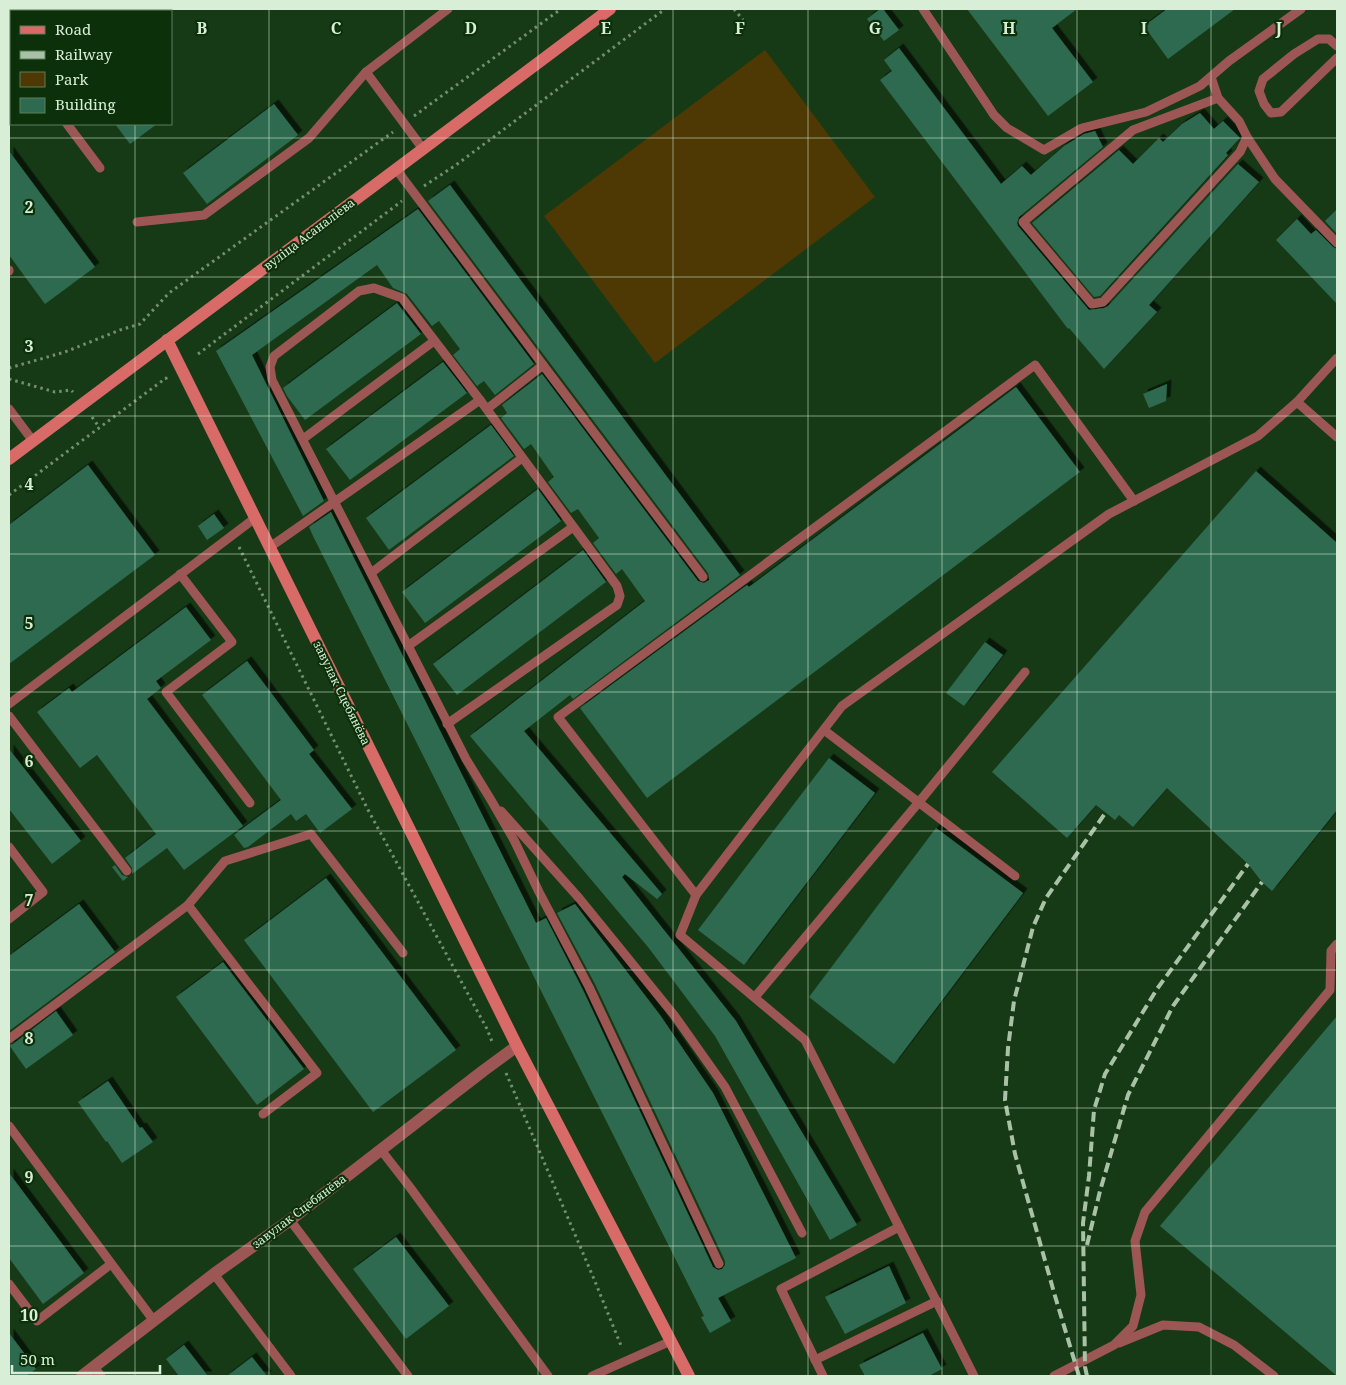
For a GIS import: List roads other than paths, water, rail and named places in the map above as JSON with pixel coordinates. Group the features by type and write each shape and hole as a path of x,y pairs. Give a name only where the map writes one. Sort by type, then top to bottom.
{"street":[{"name":"вуліца Асаналіева","path":"9,460 610,9"},
{"name":"завулак Сцебянёва","path":"167,340 517,1046 689,1376"},
{"name":"завулак Сцебянёва","path":"82,1376 98,1372 154,1321 214,1274 290,1220 517,1046"}],"lane":[{"path":"137,222 204,216 309,138 366,72 448,9"},
{"path":"923,9 994,116 1007,128 1044,150 1082,128 1146,112 1200,86 1229,61 1302,9"},
{"path":"1337,46 1329,39 1318,39 1294,54 1263,79 1259,90 1264,104 1271,112 1281,112 1337,58"},
{"path":"366,72 423,149"},
{"path":"1211,77 1218,98 1239,122 1275,179 1337,243"},
{"path":"9,89 10,93"},
{"path":"1218,98 1133,130 1023,222 1092,304 1103,302 1240,152 1248,137"},
{"path":"68,125 100,168"},
{"path":"396,169 703,577"},
{"path":"448,724 617,606 620,596 617,586 487,409 402,298 374,288 359,292 274,356 270,367 272,380 371,572 408,646 448,724 466,759 514,840 589,987 719,1264"},
{"path":"302,439 434,341"},
{"path":"974,1376 806,1040 680,935 696,895 842,706 1109,514 1258,436 1297,402 1337,358"},
{"path":"487,409 543,365"},
{"path":"696,895 558,717 1035,365 1134,500"},
{"path":"270,547 480,400"},
{"path":"1297,402 1337,437"},
{"path":"9,409 33,441"},
{"path":"371,572 522,458"},
{"path":"9,704 255,518"},
{"path":"408,646 573,527"},
{"path":"180,574 232,642 166,692 250,803"},
{"path":"755,998 1025,672"},
{"path":"9,716 127,871"},
{"path":"824,730 1015,876"},
{"path":"491,800 580,898 680,1023 725,1087 802,1233"},
{"path":"9,1039 188,905 225,861 311,834 403,954"},
{"path":"9,847 43,892 9,919"},
{"path":"188,905 317,1073 263,1114"},
{"path":"1114,1345 1133,1326 1141,1295 1135,1241 1145,1212 1330,990 1331,951 1337,944"},
{"path":"9,1126 154,1321"},
{"path":"381,1150 548,1376"},
{"path":"290,1220 408,1376"},
{"path":"823,1376 781,1289 899,1227"},
{"path":"9,1284 37,1321 111,1264"},
{"path":"214,1274 291,1376"},
{"path":"815,1360 937,1301"},
{"path":"1054,1376 1114,1345 1164,1325 1199,1327 1234,1345 1274,1376"},
{"path":"592,1376 671,1341"}],"railway":[{"path":"1079,1376 1015,1154 1005,1100 1008,1048 1014,1001 1033,927 1046,898 1106,812"},
{"path":"1087,1376 1085,1367 1083,1223 1094,1110 1105,1074 1157,989 1248,864"},
{"path":"1087,1245 1100,1191 1128,1095 1173,1006 1262,882"}]}
